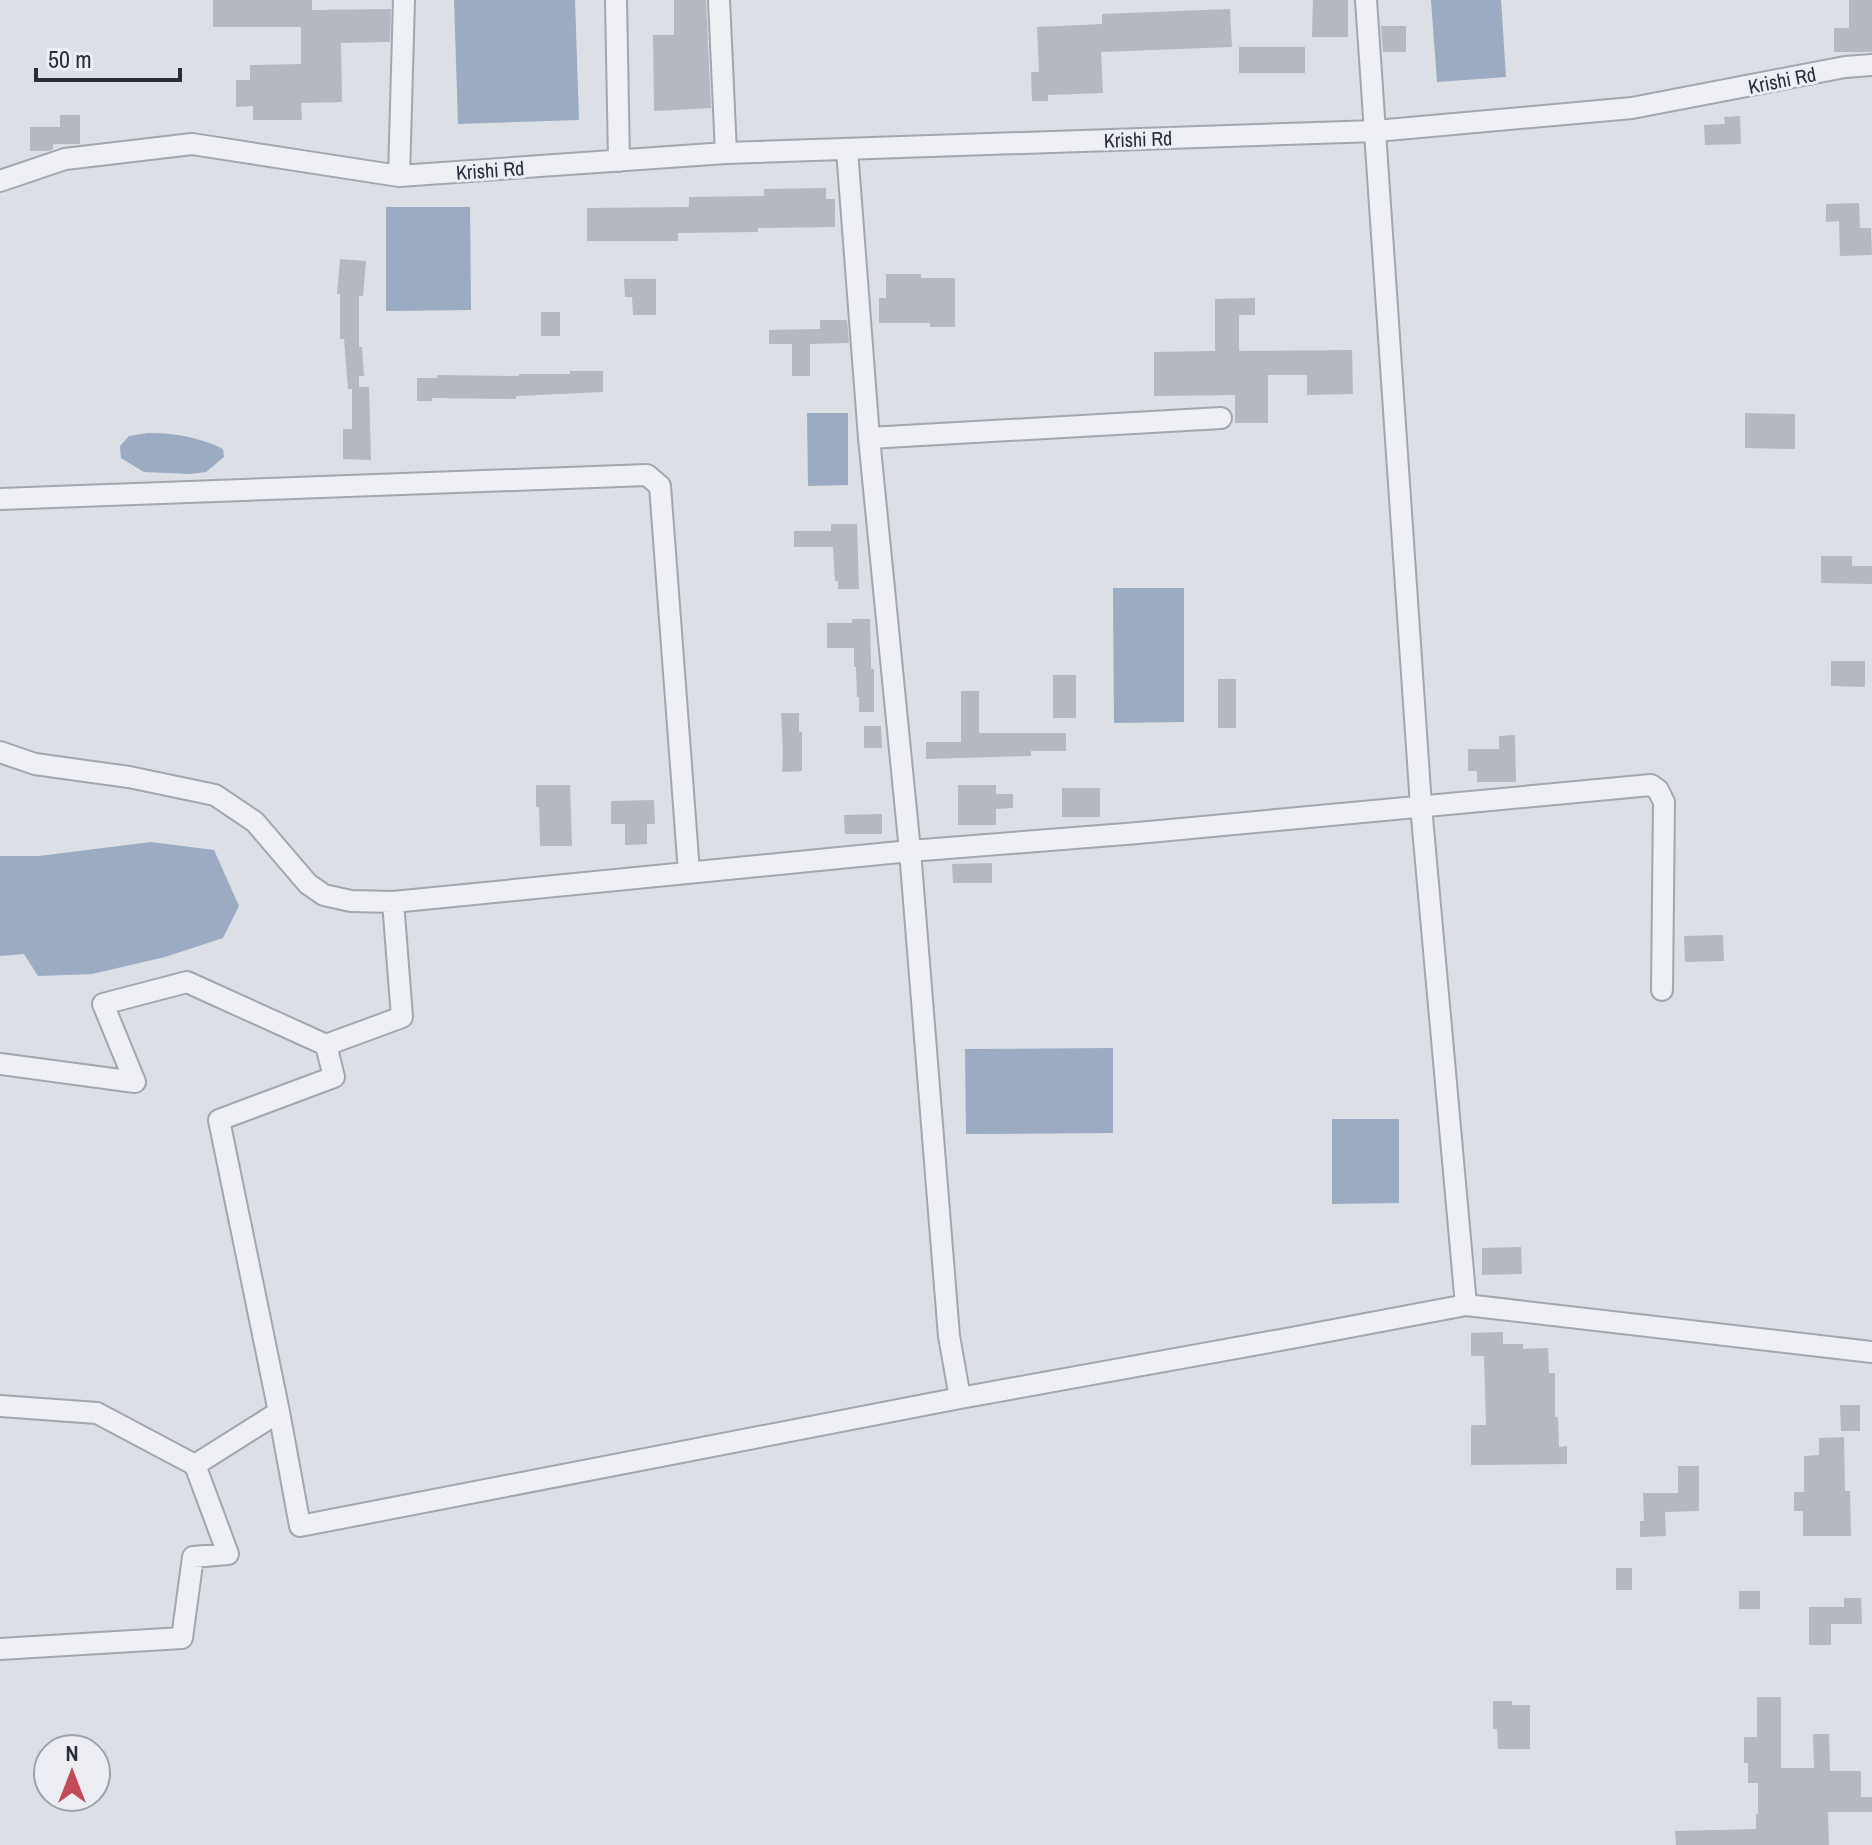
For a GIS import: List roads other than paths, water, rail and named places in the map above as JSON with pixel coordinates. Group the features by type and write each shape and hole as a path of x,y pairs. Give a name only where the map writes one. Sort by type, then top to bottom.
{"street":[{"path":"399,176 404,0"},
{"path":"616,0 619,161"},
{"path":"719,0 726,153"},
{"path":"1366,0 1421,806 1466,1305"},
{"name":"Krishi Rd","path":"0,181 65,159 192,144 399,176 726,153 1376,131 1632,108 1845,67 1872,65"},
{"path":"847,150 869,438 910,851 949,1336 960,1398"},
{"path":"869,438 1221,418"},
{"path":"0,499 647,475 660,486 689,872"},
{"path":"0,752 35,764 129,777 215,795 255,822 308,884 324,895 351,901 393,902 910,851 1651,785 1658,790 1664,802 1662,990"},
{"path":"0,1064 135,1082 103,1004 187,982 326,1045 402,1017 393,902"},
{"path":"326,1045 334,1077 219,1120 300,1526 960,1398 1466,1305 1872,1352"},
{"path":"0,1406 97,1413 195,1465 228,1554 193,1557 182,1638 0,1649"},
{"path":"195,1465 279,1412"}],"water":[{"path":"454,0 575,0 579,120 458,124"},
{"path":"1431,0 1501,0 1506,77 1437,82"},
{"path":"386,207 470,207 471,310 386,311"},
{"path":"807,413 848,413 848,485 808,486"},
{"path":"148,433 205,441 223,449 224,457 206,472 144,472 121,458 120,446 129,436"},
{"path":"1113,588 1184,588 1184,722 1114,723"},
{"path":"151,842 214,850 239,906 223,938 165,957 92,974 38,976 24,954 0,956 0,856 39,856"},
{"path":"1113,1048 1113,1133 966,1134 965,1049"},
{"path":"1332,1119 1399,1119 1399,1203 1332,1204"}]}
